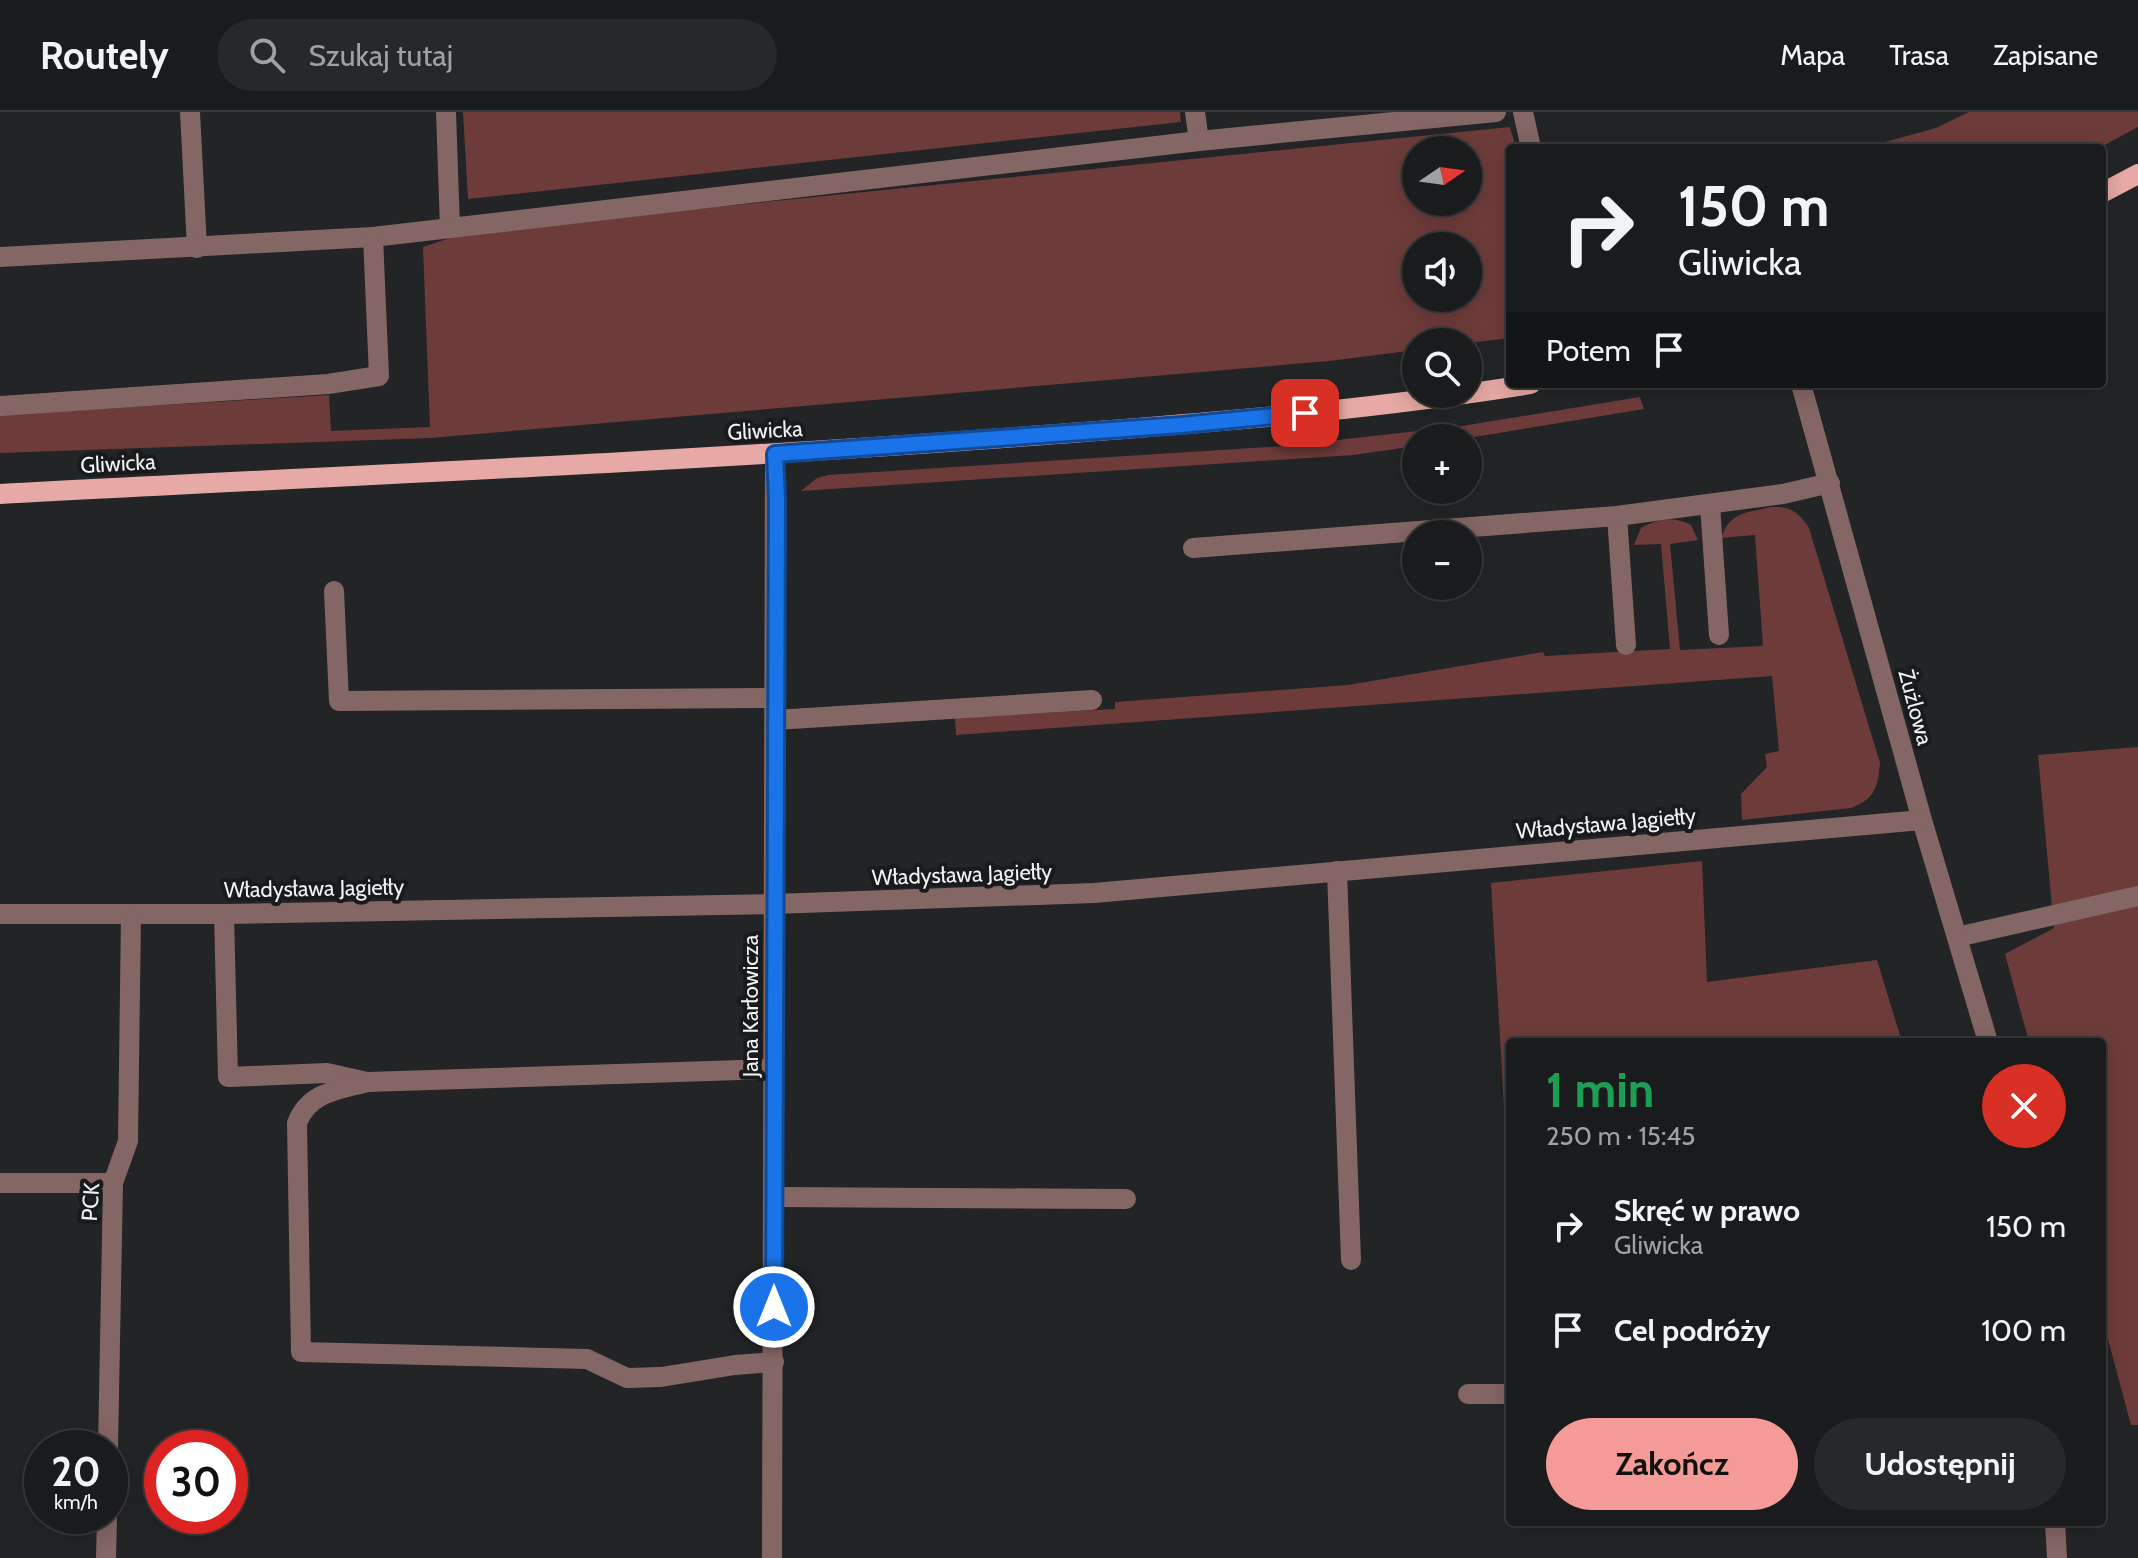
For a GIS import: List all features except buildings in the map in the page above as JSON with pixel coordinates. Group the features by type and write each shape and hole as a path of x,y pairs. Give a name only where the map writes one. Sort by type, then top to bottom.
{"main road":[{"path":"2106,191 2138,174"},
{"name":"Gliwicka","path":"0,494 775,454 1196,424 1431,399 1506,388"}],"street":[{"path":"190,112 197,248"},
{"path":"446,112 450,228"},
{"path":"1195,112 1199,141"},
{"path":"0,257 373,237 1199,141 1496,112"},
{"path":"1523,112 1530,144"},
{"path":"0,406 328,384 379,376 373,237"},
{"name":"Żużlowa","path":"1802,388 1922,820 1987,1038"},
{"name":"Jana Karłowicza","path":"772,1558 775,454"},
{"path":"1193,548 1617,516 1783,494 1830,483"},
{"path":"1710,505 1719,635"},
{"path":"1617,516 1626,645"},
{"path":"334,591 339,701 774,698"},
{"path":"775,720 1092,700"},
{"name":"Władysława Jagiełły","path":"0,914 224,914 773,904 1094,893 1922,820"},
{"path":"1337,871 1351,1260"},
{"path":"1957,937 2138,896"},
{"name":"PCK","path":"108,1430 113,1183 128,1141 131,914"},
{"path":"224,914 228,1077 327,1073 367,1082"},
{"path":"774,1069 367,1082 312,1099 302,1109 297,1123 301,1352 587,1359 627,1378 661,1377 774,1362"},
{"path":"0,1183 113,1183"},
{"path":"774,1197 1126,1199"},
{"path":"1468,1394 1506,1394"},
{"path":"2055,1526 2057,1558"},
{"path":"106,1558 107,1534"}],"shaded area":[{"path":"463,112 1180,112 1181,122 468,199"},
{"path":"1969,112 2138,112 2138,127 2106,144 1878,144 1936,128"},
{"path":"1510,127 1515,144 1506,144 1506,338 1482,341 1482,328 1402,328 1402,352 1329,361 430,438 0,453 0,415 329,395 331,431 430,427 423,247 468,232 1402,138 1402,216 1482,216 1482,136 1421,136"},
{"path":"1640,397 1644,409 1482,436 1482,424 1474,424"},
{"path":"1402,433 1402,448 1353,455 801,491 817,478 828,475 1284,446"},
{"path":"1771,507 1793,511 1809,528 1880,763 1874,791 1865,801 1851,808 1742,820 1741,794 1767,767 1765,754 1779,751 1772,676 956,735 955,718 1115,709 1115,702 1348,685 1543,652 1545,656 1670,649 1661,544 1634,545 1641,528 1666,520 1691,525 1698,540 1670,544 1680,650 1763,646 1755,535 1721,538 1735,518"},
{"path":"2138,747 2138,1425 2131,1425 2106,1332 2106,1038 2028,1038 2005,954 2054,928 2038,755"},
{"path":"1702,861 1707,982 1877,960 1901,1038 1506,1038 1506,1141 1491,883"}],"route":[{"path":"774,1307 775,454 1181,425 1305,413"}]}
